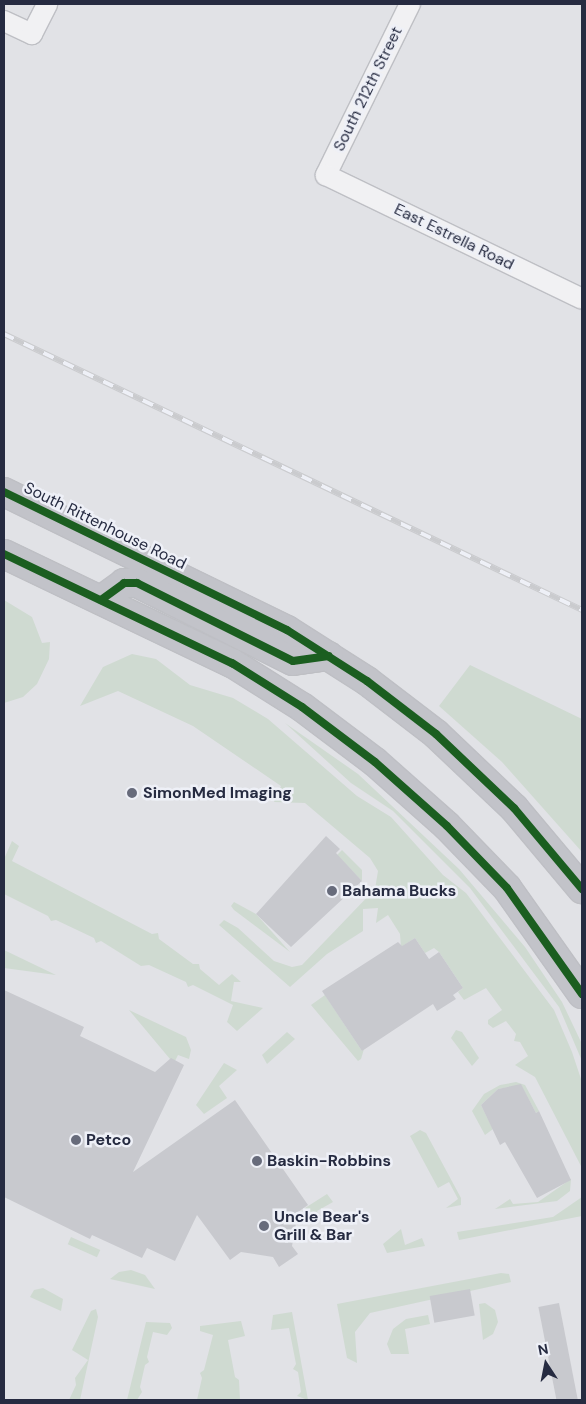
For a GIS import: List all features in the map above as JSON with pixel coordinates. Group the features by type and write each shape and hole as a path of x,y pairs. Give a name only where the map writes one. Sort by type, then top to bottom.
{"main road":[{"name":"South Rittenhouse Road","path":"4,492 287,630 329,656 436,734 514,808 582,889"},
{"path":"4,554 232,663 302,707 376,762 447,826 507,888 582,994"},
{"path":"101,600 124,583 136,583 293,661 329,656"}],"street":[{"path":"4,20 32,34 47,4"},
{"name":"South 212th Street","path":"326,175 410,4"},
{"name":"East Estrella Road","path":"326,175 582,299"}],"shaded area":[{"path":"4,600 32,617 42,643 50,642 49,659 37,684 23,697 4,703"},
{"path":"132,654 156,659 190,685 233,698 268,719 357,796 391,817 443,875 466,893 554,1010 572,1052 582,1082 582,1168 535,1077 515,1065 528,1056 520,1042 514,1041 516,1034 506,1021 493,1028 488,1024 488,1020 502,1010 486,988 464,1000 458,992 463,988 439,952 434,948 425,953 415,938 401,947 400,934 388,915 376,923 378,908 363,909 363,931 327,954 290,987 219,925 224,920 238,928 274,961 292,967 302,965 375,889 378,871 370,858 305,803 274,802 281,786 193,726 118,691 80,706 103,667"},
{"path":"470,665 582,719 582,852 502,762 439,706"},
{"path":"285,723 358,774 459,869 525,947 562,1002 582,1044 582,1061 559,1007 470,888 393,811 351,783"},
{"path":"12,841 19,846 12,861 152,934 158,933 159,939 193,964 199,964 200,969 219,985 232,974 241,982 234,982 231,1001 263,1008 237,1031 227,1022 233,1005 193,985 188,987 186,982 149,965 141,966 101,941 96,943 94,938 56,920 51,921 48,916 4,894 4,859"},
{"path":"342,850 362,870 362,881 337,855"},
{"path":"234,902 256,914 290,952 234,910 231,906"},
{"path":"4,950 56,975 4,968"},
{"path":"325,995 362,1051 364,1049 361,1059 358,1061 311,1005"},
{"path":"129,1010 186,1037 191,1050 189,1059 178,1055 175,1061 170,1059"},
{"path":"456,1030 462,1032 479,1058 472,1066 451,1038"},
{"path":"287,1032 295,1039 267,1064 262,1055"},
{"path":"224,1063 237,1070 219,1086 227,1098 204,1114 196,1105"},
{"path":"516,1082 525,1085 539,1111 536,1113 521,1085 498,1089 481,1105 493,1129 485,1135 472,1111 484,1094 500,1085"},
{"path":"420,1130 426,1133 461,1198 461,1205 446,1208 458,1199 449,1182 438,1188 410,1136"},
{"path":"571,1179 570,1191 557,1201 495,1209 510,1199 513,1204 538,1202"},
{"path":"327,1194 333,1202 317,1211 321,1219 315,1223 305,1208"},
{"path":"582,1197 582,1216 459,1240 457,1232 553,1217"},
{"path":"401,1229 405,1245 422,1238 425,1246 387,1253 383,1244"},
{"path":"71,1237 100,1250 97,1257 68,1244"},
{"path":"131,1270 145,1275 155,1289 110,1279 119,1272"},
{"path":"501,1273 509,1274 511,1282 370,1313 355,1332 357,1363 347,1358 337,1304"},
{"path":"43,1288 63,1299 61,1311 30,1297 34,1290"},
{"path":"485,1303 495,1310 498,1322 493,1334 483,1340 479,1304"},
{"path":"96,1309 98,1317 80,1400 69,1400 76,1385 75,1378 88,1360 72,1350 91,1311"},
{"path":"292,1312 308,1400 297,1396 301,1392 298,1372 293,1369 296,1364 289,1328 271,1330 273,1315"},
{"path":"428,1315 430,1324 405,1329 409,1354 391,1354 387,1344 393,1329 406,1319"},
{"path":"241,1321 245,1336 228,1340 235,1377 239,1380 240,1400 197,1400 202,1378 200,1373 204,1370 213,1335 200,1331 200,1326"},
{"path":"146,1322 170,1323 172,1328 167,1335 153,1332 147,1357 149,1362 145,1365 140,1387 142,1392 137,1400 127,1400"}],"building":[{"name":"Bahama Bucks","path":"326,836 340,849 336,853 362,881 291,947 256,914"},
{"path":"415,938 429,959 439,952 463,988 453,995 456,999 437,1011 433,1004 362,1051 322,991 398,942 402,946"},
{"path":"4,990 84,1027 80,1036 155,1072 171,1058 184,1065 133,1172 235,1100 308,1205 298,1212 292,1246 298,1254 279,1267 273,1257 241,1252 230,1260 197,1215 175,1261 147,1248 142,1258 92,1235 90,1239 4,1197"},
{"path":"521,1084 536,1113 539,1111 571,1180 537,1198 505,1142 500,1145 481,1105 498,1089"},
{"path":"470,1289 475,1316 434,1323 430,1296"},
{"path":"559,1303 578,1400 556,1400 538,1307"}],"railway":[{"path":"4,334 582,610"}],"cycle path":[{"path":"4,492 287,630 367,681 436,734 514,808 582,889"},
{"path":"4,554 232,663 302,707 375,762 447,826 507,888 582,994"},
{"path":"101,600 124,583 137,583 293,661 329,656"}],"place":[{"name":"SimonMed Imaging","path":"132,793"},
{"name":"Bahama Bucks","path":"332,891"},
{"name":"Petco","path":"76,1140"},
{"name":"Baskin-Robbins","path":"257,1161"},
{"name":"Uncle Bear's Grill & Bar","path":"264,1226"}]}
